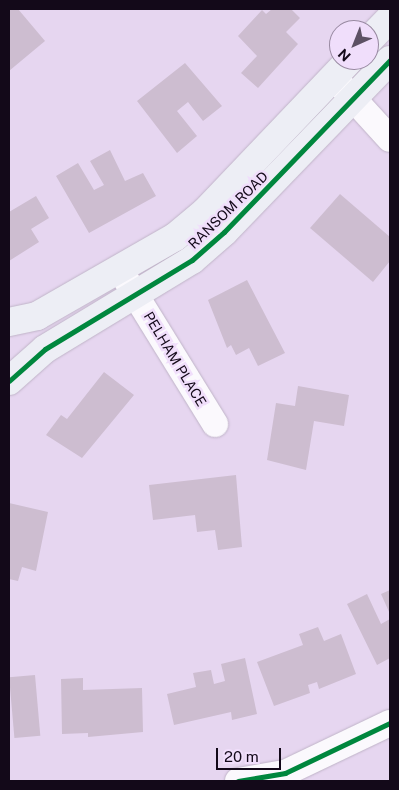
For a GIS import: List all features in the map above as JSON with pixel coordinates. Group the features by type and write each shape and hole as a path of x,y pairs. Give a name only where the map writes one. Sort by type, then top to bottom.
{"street":[{"path":"379,30 390,18"},
{"name":"RANSOM ROAD","path":"9,381 45,349 135,292 192,260 224,232 390,60"},
{"name":"RANSOM ROAD","path":"9,322 37,316 175,237 205,212 339,70"},
{"path":"342,70 352,98 390,139"},
{"name":"PELHAM PLACE","path":"120,270 214,424"},
{"path":"238,781 285,773 390,723"}],"building":[{"path":"9,9 18,9 45,41 9,71"},
{"path":"272,9 291,9 300,18 286,32 298,44 258,88 241,73 257,56 238,36 262,10 266,14"},
{"path":"185,63 222,106 203,121 188,102 177,111 197,136 177,153 137,101"},
{"path":"110,150 125,181 143,173 156,196 89,233 56,176 78,163 94,190 104,185 90,161"},
{"path":"340,194 390,237 390,261 373,282 310,228"},
{"path":"36,196 49,218 31,229 39,242 9,261 9,212"},
{"path":"247,280 285,353 258,366 249,348 236,355 231,345 227,348 208,300"},
{"path":"104,372 134,395 82,458 46,435 61,415 67,419"},
{"path":"298,386 349,395 344,426 314,421 306,470 267,460 276,403 295,406"},
{"path":"236,475 242,547 218,550 215,530 197,532 195,515 153,520 149,485"},
{"path":"9,503 48,512 36,571 22,567 18,581 9,579"},
{"path":"390,590 390,614 381,594"},
{"path":"367,594 381,624 390,619 390,658 377,665 347,604"},
{"path":"318,627 324,641 341,634 356,674 319,689 317,682 308,685 310,693 274,706 257,662 303,645 299,634"},
{"path":"245,658 257,714 232,720 231,712 174,725 167,694 196,687 193,673 211,670 214,684 225,681 221,664"},
{"path":"35,675 40,736 14,738 9,677"},
{"path":"83,678 83,690 142,688 143,732 88,737 88,733 62,734 61,679"}],"cycle path":[{"path":"9,381 45,349 192,260 224,232 390,60"},
{"path":"238,781 285,773 390,723"}]}
